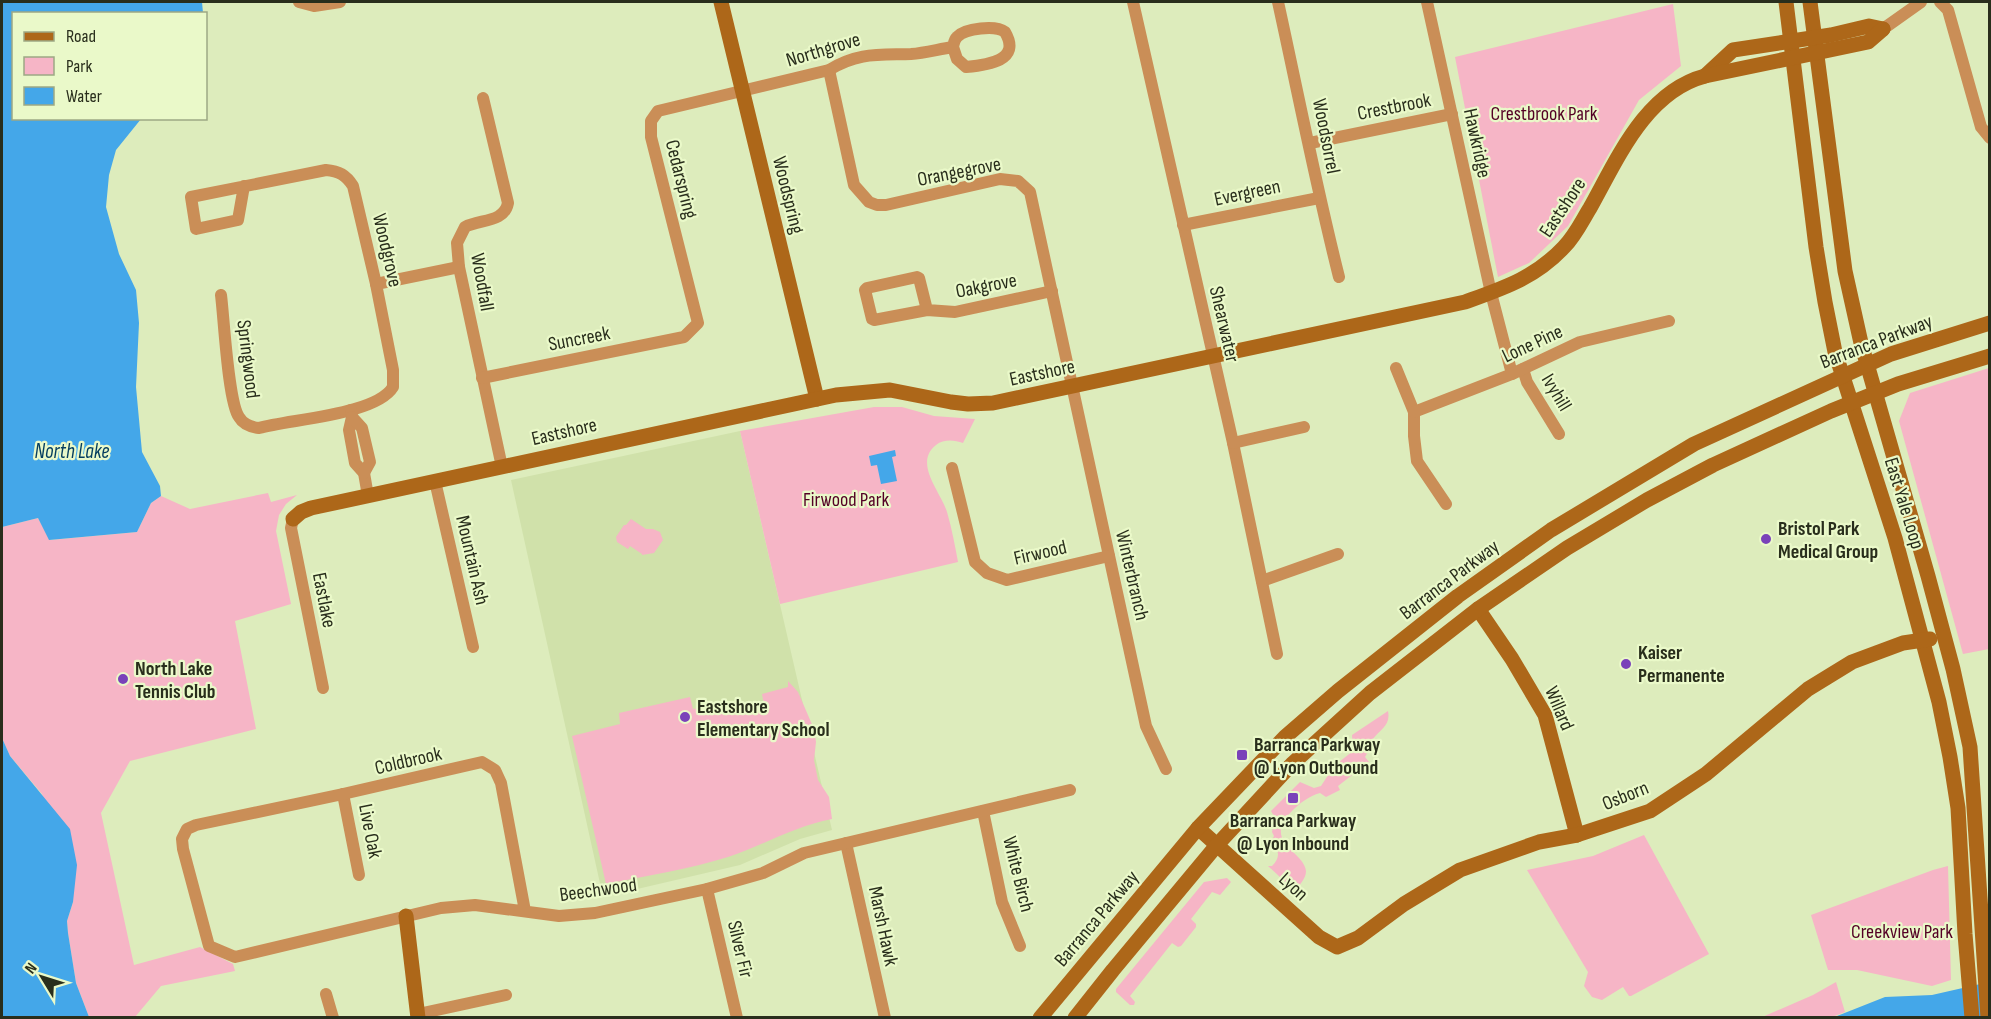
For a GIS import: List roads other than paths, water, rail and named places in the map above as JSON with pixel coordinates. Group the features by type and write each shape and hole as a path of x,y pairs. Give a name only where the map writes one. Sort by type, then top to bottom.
{"main road":[{"name":"Woodspring","path":"721,2 817,399"},
{"name":"East Yale Loop","path":"1786,2 1824,302 1835,352 1850,403 1895,538 1941,713 1958,808 1965,934 1988,1017"},
{"name":"East Yale Loop","path":"1810,2 1845,271 1866,365 1928,576 1953,669 1970,747 1977,971 1972,1017"},
{"name":"Eastshore","path":"293,519 301,512 311,508 836,395 890,390 951,402 993,403 1465,302 1516,284 1565,246 1578,228 1619,155 1650,112 1668,95 1696,78 1705,76 1733,50 1792,49 1815,45 1868,42 1883,29"},
{"name":"Barranca Parkway","path":"1040,1017 1198,828 1285,737 1338,691 1458,596 1551,530 1694,444 1891,354 1989,323"},
{"path":"1075,1017 1217,845 1292,764 1361,701 1478,609 1567,548 1647,500 1746,448 1898,384 1989,356"},
{"name":"Willard","path":"1478,609 1512,659 1545,715 1577,835"},
{"name":"Osborn","path":"1337,947 1358,938 1387,916 1460,870 1539,842 1577,835 1650,811 1706,774 1808,689 1851,662 1904,643 1944,636"},
{"name":"Lyon","path":"1198,828 1319,937 1337,947"},
{"path":"406,916 418,1016"}],"street":[{"path":"299,2 314,6 340,2"},
{"name":"Shearwater","path":"1133,2 1233,443 1277,654"},
{"name":"Woodsorrel","path":"1278,2 1310,143 1319,198 1339,277"},
{"name":"Hawkridge","path":"1427,2 1491,293"},
{"name":"Eastshore","path":"1883,29 1921,2"},
{"path":"1940,2 1948,10 1981,127 1989,138"},
{"name":"Northgrove","path":"994,27 1002,29 1006,34 1010,48 1008,54 1003,58 966,67 957,58 953,47 955,39 961,34 994,27"},
{"name":"Northgrove","path":"742,91 830,70 848,60 872,54 921,53 953,47"},
{"name":"Orangegrove","path":"830,70 854,185 862,196 877,205 886,205 1000,179 1018,181 1030,192 1072,387"},
{"name":"Cedarspring","path":"684,337 698,323 651,137 651,121 658,111 742,91"},
{"name":"Woodfall","path":"483,98 508,203 507,209 502,215 465,227 457,243 459,267 502,467"},
{"name":"Crestbrook","path":"1310,143 1452,114"},
{"name":"Woodgrove","path":"244,186 238,220 196,229 191,197 244,186 326,170 337,171 345,176 353,186 376,284 393,370 393,387 383,399 351,414"},
{"name":"Evergreen","path":"1183,225 1319,198"},
{"path":"376,284 459,267"},
{"name":"Oakgrove","path":"927,310 917,277 866,290 874,320 927,310 955,312 1052,291"},
{"name":"Ivyhill","path":"1491,293 1517,372 1527,382 1559,434"},
{"name":"Springwood","path":"221,295 233,400 239,418 251,427 259,428 351,414"},
{"name":"Lone Pine","path":"1414,411 1517,372 1580,342 1669,321"},
{"name":"Suncreek","path":"482,378 684,337"},
{"path":"1396,368 1414,411 1416,460 1446,504"},
{"name":"Winterbranch","path":"1072,387 1146,726 1166,769"},
{"path":"351,414 362,428 368,451 370,462 364,473 368,496"},
{"path":"1233,443 1304,427"},
{"name":"Firwood","path":"952,468 975,562 987,573 1007,580 1109,556"},
{"name":"Mountain Ash","path":"435,481 473,647"},
{"name":"Eastlake","path":"293,519 291,528 323,688"},
{"path":"1262,581 1338,554"},
{"name":"Coldbrook","path":"187,829 196,825 482,762 495,770 501,783 525,910"},
{"name":"Beechwood","path":"187,829 182,839 183,849 209,946 235,957 441,908 474,905 559,915 595,913 707,889 762,873 804,853 1070,790"},
{"name":"Live Oak","path":"343,794 359,875"},
{"name":"White Birch","path":"983,811 1002,902 1020,946"},
{"name":"Marsh Hawk","path":"846,843 885,1017"},
{"name":"Silver Fir","path":"707,889 737,1017"},
{"path":"326,994 333,1017"},
{"path":"418,1016 506,995"}],"water":[{"name":"North Lake","path":"2,2 202,2 203,12 12,12 12,120 140,120 116,150 109,175 106,207 119,254 136,290 139,323 136,387 142,452 160,486 161,496 151,503 137,532 49,540 38,518 2,527"},
{"path":"895,450 896,456 892,457 897,481 881,484 877,465 871,466 869,456"},
{"path":"2,738 10,756 70,829 77,865 73,902 67,921 68,933 76,983 89,1017 2,1017"},
{"path":"1989,982 1989,1017 1832,1018 1885,997 1932,995"}],"place":[{"name":"Bristol Park Medical Group","path":"1766,539"},
{"name":"Kaiser Permanente","path":"1626,664"},
{"name":"North Lake Tennis Club","path":"123,679"},
{"name":"Eastshore Elementary School","path":"685,717"},
{"name":"Barranca Parkway @ Lyon Outbound","path":"1242,755"},
{"name":"Barranca Parkway @ Lyon Inbound","path":"1293,798"}],"park label":[{"name":"Crestbrook Park","path":"1544,113"},
{"name":"Firwood Park","path":"846,499"},
{"name":"Creekview Park","path":"1902,931"}]}
